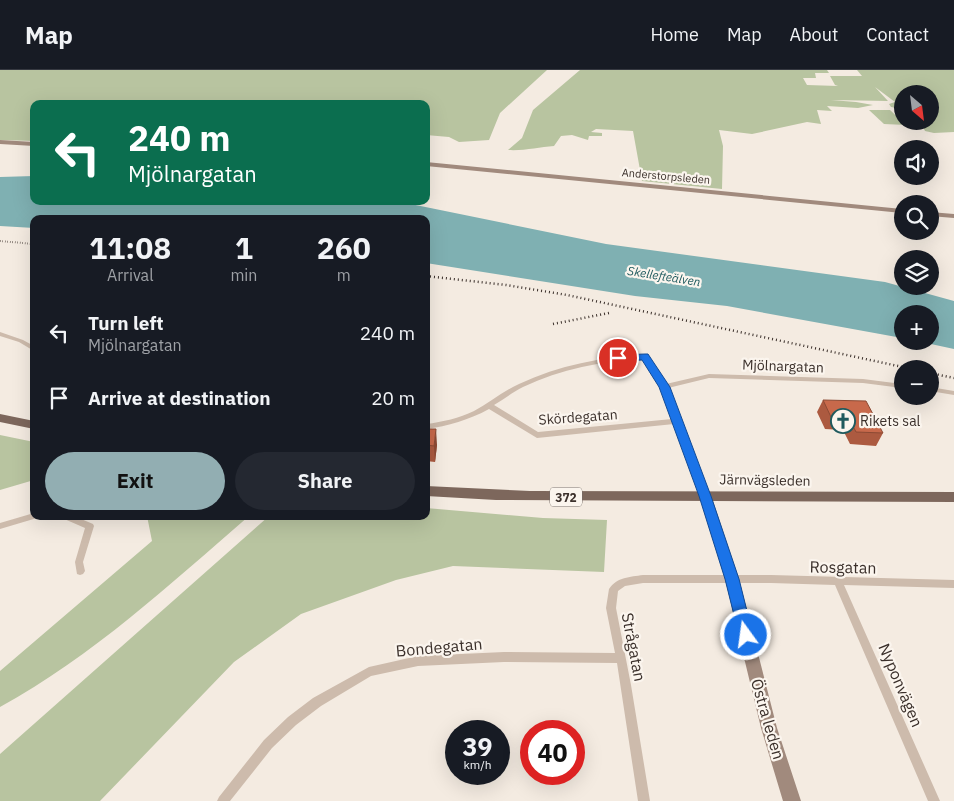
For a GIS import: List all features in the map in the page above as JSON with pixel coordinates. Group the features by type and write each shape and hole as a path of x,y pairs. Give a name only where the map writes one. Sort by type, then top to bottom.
{"main road":[{"path":"0,142 30,144"},
{"name":"Anderstorpsleden","path":"430,164 894,210"},
{"path":"939,215 954,216"},
{"path":"0,418 30,424"},
{"name":"Järnvägsleden","path":"430,491 533,496 954,497"},
{"name":"Östra leden","path":"705,496 732,579 769,728 792,801"}],"street":[{"path":"0,334 21,341 30,347"},
{"name":"Östra leden","path":"488,405 520,386 562,371 608,359 645,357 664,387 705,496"},
{"name":"Mjölnargatan","path":"664,387 709,376 862,382 894,385"},
{"path":"939,390 954,393"},
{"path":"430,426 461,419 488,405"},
{"name":"Skördegatan","path":"488,405 537,435 677,421"},
{"path":"0,526 30,517"},
{"path":"75,520 90,526 79,562 80,571"},
{"name":"Strågatan","path":"644,801 611,608 614,590 623,582 644,579 732,579"},
{"name":"Rosgatan","path":"732,579 954,584"},
{"name":"Nyponvägen","path":"838,582 861,630 934,801"},
{"name":"Bondegatan","path":"222,801 268,744 292,721 318,702 369,672 418,661 504,657 621,658"}],"green space":[{"path":"0,70 547,70 500,113 489,140 459,142 449,137 430,135 430,100 30,100 30,141 0,140"},
{"path":"580,70 827,70 829,73 815,73 816,78 803,78 807,85 838,86 835,85 830,76 862,76 857,70 954,70 954,132 934,133 924,130 939,130 939,85 894,85 894,101 875,87 888,101 831,100 873,105 858,108 827,106 832,111 817,110 821,124 807,122 752,134 719,130 723,146 722,189 642,181 633,131 596,129 591,132 602,133 602,136 589,136 588,140 572,135 561,136 554,146 508,150 522,138 533,110"},
{"path":"894,102 894,108 891,107 889,104"},
{"path":"869,110 890,110 894,114 894,124 884,124"},
{"path":"0,435 30,441 30,481 0,490"},
{"path":"430,508 543,518 607,520 604,572 453,566 396,580 301,614 234,662 100,801 0,801 0,754 264,520 430,520"},
{"path":"148,520 244,520 160,593 99,642 34,687 0,707 0,671 152,541"}],"water":[{"name":"Skellefteälven","path":"30,176 30,205 416,205 606,244 885,282 894,284 894,295 932,295 954,301 954,349 939,346 939,305 894,305 894,337 727,306 635,296 430,264 430,215 30,215 30,228 0,226 0,177"}],"building":[{"path":"823,400 866,401 883,433 856,432 849,418 831,417"},
{"path":"430,429 436,429 434,446 430,446"}],"railway":[{"path":"0,241 30,244"},
{"path":"430,276 506,285 567,295 894,365"},
{"path":"553,324 609,313"},
{"path":"939,375 954,378"}],"place":[{"name":"Rikets sal","path":"843,421"}],"route":[{"path":"618,358 645,357 664,387 705,496 732,579 746,635"}]}
